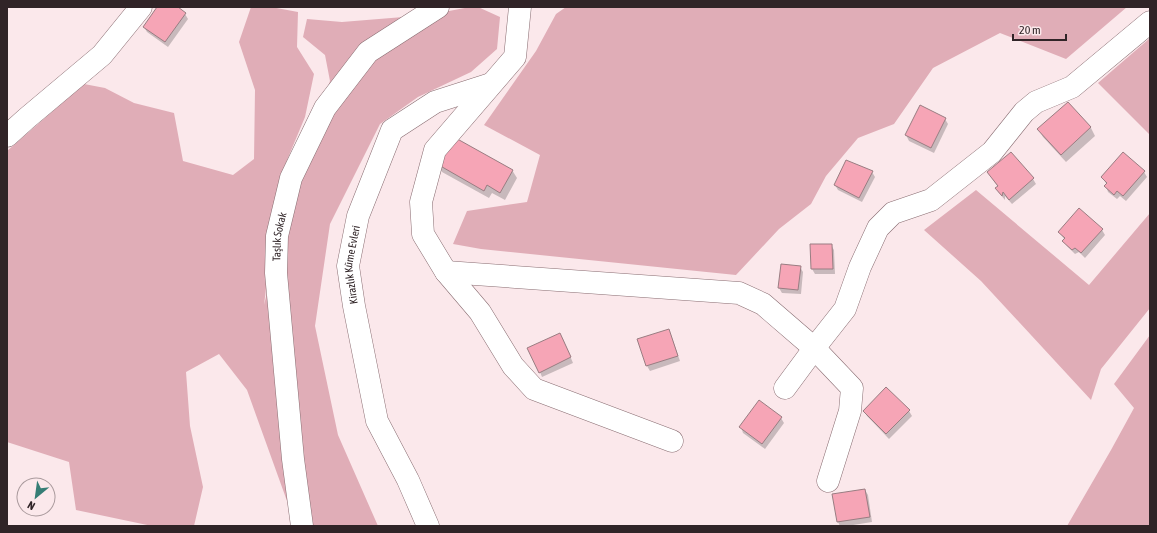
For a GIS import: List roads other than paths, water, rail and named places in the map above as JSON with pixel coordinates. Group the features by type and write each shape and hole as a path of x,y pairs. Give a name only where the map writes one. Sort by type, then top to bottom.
{"street":[{"path":"7,136 102,55 141,7"},
{"name":"Taşlık Sokak","path":"302,526 293,460 276,273 277,236 291,178 325,108 368,52 438,7"},
{"path":"520,7 515,57 435,150 421,202 423,234 446,272 480,312 513,366 534,390 672,441"},
{"path":"785,388 845,309 860,267 878,228 893,213 931,200 992,152 1024,112 1036,102 1072,87 1150,22"},
{"name":"Kirazlık Küme Evleri","path":"428,526 408,480 377,421 354,306 348,266 358,216 392,130 435,102 491,84"},
{"path":"446,272 738,293 763,304 814,348 852,388 850,411 828,481"}]}
